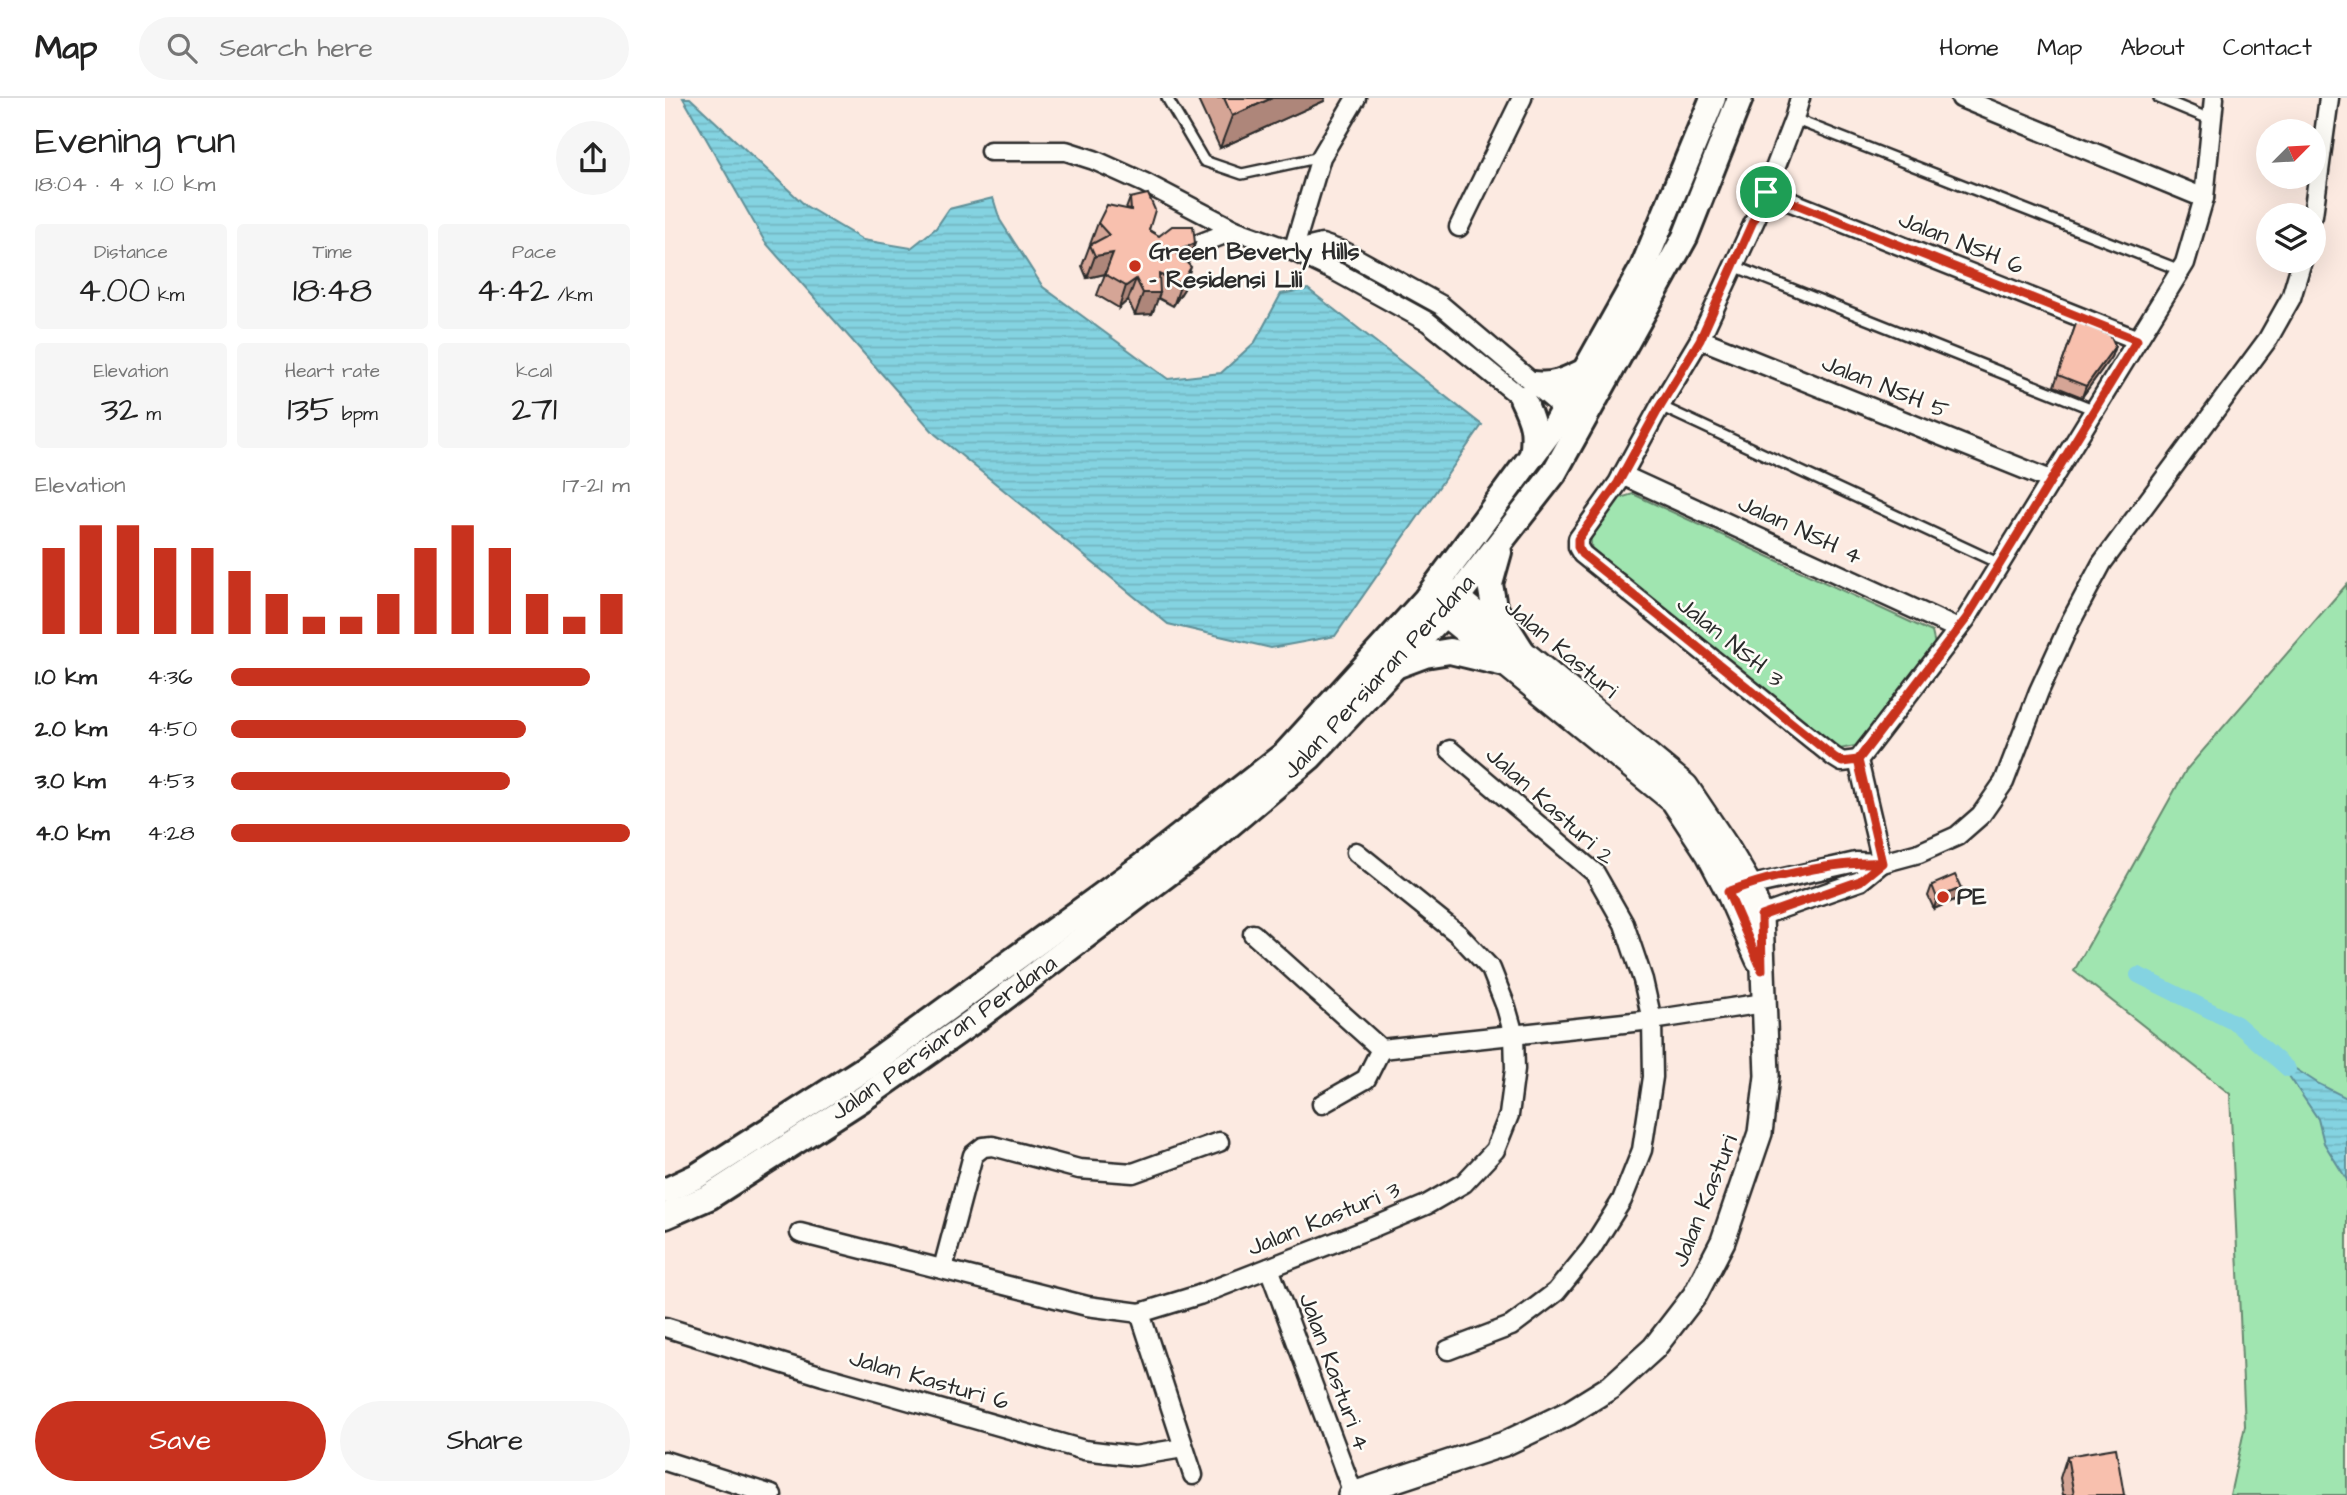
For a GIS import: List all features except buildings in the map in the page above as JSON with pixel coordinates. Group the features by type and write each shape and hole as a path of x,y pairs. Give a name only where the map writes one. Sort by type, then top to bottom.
{"main road":[{"name":"Jalan Persiaran Perdana","path":"665,1191 697,1176 867,1067 1142,866 1285,754 1500,545 1554,473 1585,371 1643,267 1713,98"},
{"name":"Jalan Persiaran Perdana","path":"665,1216 720,1190 865,1097 976,1019 1203,846 1300,766 1394,667 1442,599 1532,456 1568,424 1685,237 1740,98"},
{"path":"1532,456 1535,433 1528,391 1555,384 1585,371"},
{"path":"1394,667 1425,655 1450,651 1516,658 1494,607 1490,584 1497,566 1500,545"}],"street":[{"path":"1293,251 1321,157 1356,98"},
{"path":"1459,227 1522,98"},
{"path":"1622,475 1700,340 1766,192 1800,98"},
{"path":"1961,98 2204,198"},
{"path":"1882,863 1858,760 1958,629 2185,263 2204,198 2214,98"},
{"path":"2315,203 2329,98"},
{"path":"990,151 1066,151 1094,160 1145,183 1235,230 1293,251 1322,244 1345,252 1441,305 1528,391 1568,424"},
{"name":"Jalan NSH 6","path":"1766,192 2137,340"},
{"path":"1199,244 1235,230"},
{"path":"1739,888 1856,862 1882,863 1919,853 1957,836 1981,815 2004,782 2060,644 2102,563 2268,339 2291,298 2298,273"},
{"name":"Jalan NSH 5","path":"1700,340 2052,480"},
{"name":"Jalan NSH 3","path":"1622,475 1578,539 1582,554 1834,757 1842,762 1858,760"},
{"name":"Jalan NSH 4","path":"1622,475 1958,629"},
{"name":"Jalan Kasturi","path":"1351,1494 1504,1444 1569,1413 1611,1387 1654,1348 1695,1295 1723,1241 1760,1133 1767,1076 1762,970 1751,919 1727,847 1686,786 1442,599"},
{"name":"Jalan Kasturi 2","path":"1448,1350 1511,1326 1556,1292 1591,1249 1622,1200 1642,1150 1653,1077 1652,1020 1643,980 1624,923 1595,873 1450,750"},
{"name":"Jalan Kasturi 3","path":"800,1233 1087,1306 1140,1314 1269,1268 1426,1205 1464,1183 1495,1150 1509,1115 1515,1069 1514,1035 1491,969 1458,934 1356,852"},
{"path":"1751,919 1860,881 1882,863"},
{"path":"1253,934 1381,1049 1652,1020 1764,1003"},
{"path":"1322,1104 1366,1079 1381,1049"},
{"path":"943,1268 973,1155 983,1147 993,1146 1079,1169 1133,1174 1219,1142"},
{"name":"Jalan Kasturi 4","path":"1269,1268 1351,1494"},
{"path":"1140,1314 1193,1475"},
{"name":"Jalan Kasturi 6","path":"665,1327 823,1376 1084,1450 1135,1456 1183,1448"},
{"path":"665,1461 772,1495"}],"lane":[{"path":"1167,98 1205,161 1242,174 1321,157"},
{"path":"2159,98 2212,120"},
{"path":"1794,119 2180,270"},
{"path":"1734,266 2095,410"},
{"path":"1660,406 2000,564"}],"green space":[{"path":"1633,494 1932,632 1936,649 1855,746 1835,750 1592,554 1590,533 1613,500"},
{"path":"2347,584 2347,1495 2230,1495 2245,1426 2230,1094 2074,971 2186,770"}],"water":[{"path":"683,98 690,98 806,206 863,240 911,248 936,228 949,209 993,198 1000,220 1043,287 1168,379 1221,373 1255,342 1281,294 1308,289 1482,425 1335,636 1271,648 1168,624 935,434 765,242"},
{"path":"2291,1066 2347,1098 2347,1180 2324,1143 2318,1119 2287,1073"}],"waterway":[{"path":"2138,975 2237,1024 2288,1069"}],"place":[{"name":"Green Beverly Hills - Residensi Lili","path":"1135,266"},
{"name":"PE","path":"1943,897"}],"route":[{"path":"1766,192 1700,340 1618,483 1578,539 1582,554 1834,757 1842,762 1858,760 1882,863 1860,881 1761,916 1762,970 1728,892 1749,884 1856,862 1882,863 1870,811 1858,760 1966,619 2137,340 1766,192"}]}
